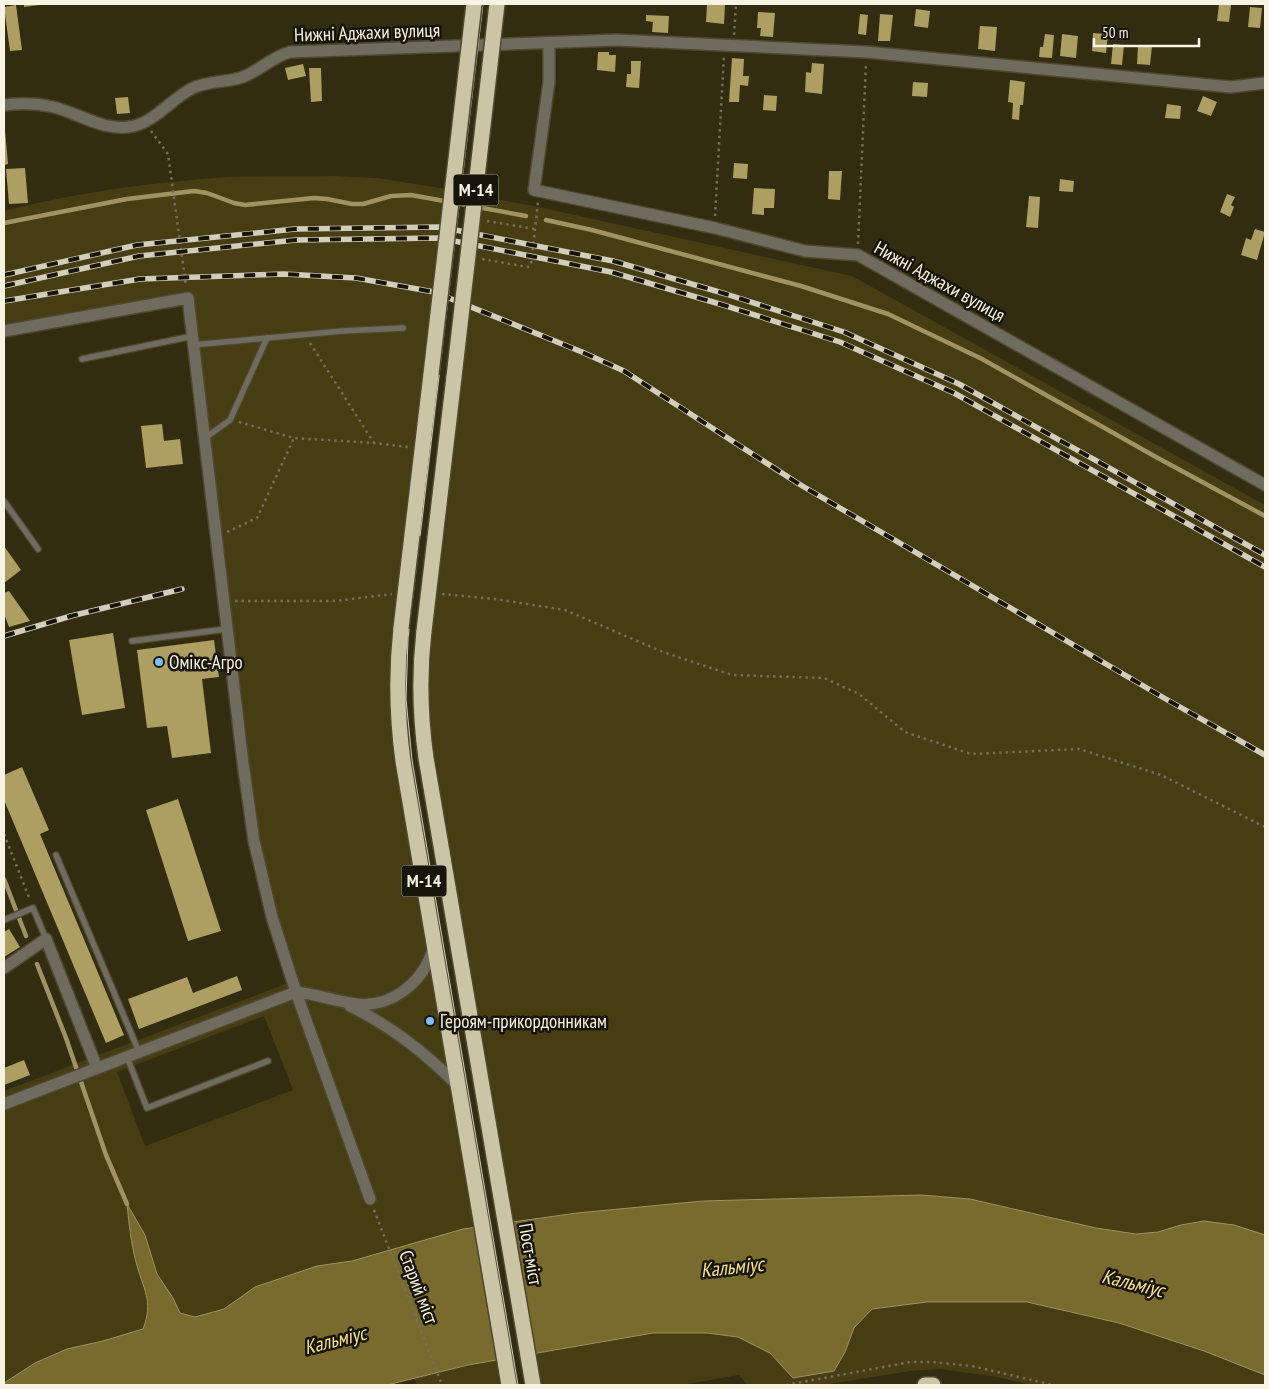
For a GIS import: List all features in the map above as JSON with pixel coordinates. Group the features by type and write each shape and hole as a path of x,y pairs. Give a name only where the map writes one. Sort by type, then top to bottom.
{"highway":[{"name":"М-14","path":"474,4 397,668 399,731 510,1385"},
{"name":"Пост-міст","path":"498,4 424,631 420,669 420,699 426,758 533,1385"},
{"path":"925,1385 933,1385"}],"street":[{"name":"Нижні Аджахи вулиця","path":"145,122 198,86 237,79 250,73 270,59 290,52 616,40 866,52 1230,87 1265,83"},
{"path":"539,192 534,190 549,82 549,43"},
{"path":"4,105 36,104 55,107 85,119 124,127 145,122"},
{"name":"Нижні Аджахи вулиця","path":"539,192 715,228 805,251 858,255 1265,485"},
{"path":"4,331 188,298 254,841 272,917 296,992 370,1199"},
{"path":"4,968 46,939 93,1070"},
{"path":"4,1104 296,992 362,1004 384,1001 404,991 421,975 432,955 434,944"},
{"path":"339,1001 377,1020 412,1044 459,1087"}],"lane":[{"path":"82,359 193,340 267,338 403,328"},
{"path":"204,438 230,420 267,338"},
{"path":"4,501 38,549"},
{"path":"132,641 227,629"},
{"path":"56,855 139,1052"},
{"path":"4,920 33,908 46,939"},
{"path":"127,1057 146,1108 268,1061"}],"path":[{"path":"715,228 729,45 736,4"},
{"path":"858,255 866,52"},
{"path":"145,122 168,154 188,298"},
{"path":"482,259 528,267 531,265 539,192"},
{"path":"487,220 535,229"},
{"path":"305,335 374,443"},
{"path":"230,420 294,438 401,446"},
{"path":"216,537 257,518 294,438"},
{"path":"224,601 335,601 400,593"},
{"path":"434,594 495,599 565,610 663,652 732,675 824,678 859,694 906,732 971,754 1079,749 1161,775 1265,828"},
{"path":"4,834 33,908"},
{"name":"Старий міст","path":"370,1199 442,1385"}],"shaded area":[{"path":"260,176 377,178 447,189 392,668 478,1227 463,1229 352,1261 317,1266 255,1287 224,1309 195,1317 180,1313 173,1298 157,1274 145,1235 136,1263 146,1293 148,1316 143,1330 67,1349 35,1363 4,1383 4,1091 288,983 267,919 249,842 183,304 4,336 4,211 81,194 188,180","holes":["264,1016 293,1090 145,1146 117,1072"]},
{"path":"480,196 534,206 852,276 1265,505 1265,1235 1234,1225 1204,1221 1158,1232 1136,1234 1096,1228 970,1199 874,1196 703,1201 577,1213 511,1223 431,757 426,670"},
{"path":"927,1302 1026,1302 1119,1323 1204,1351 1265,1375 1265,1385 1031,1385 997,1377 940,1369 910,1371 823,1385 747,1385 739,1375 682,1385 538,1385 533,1354 653,1333 708,1333 738,1337 770,1353 794,1378 845,1352 854,1328 872,1309"},
{"path":"500,1360 504,1385 417,1385 414,1378 468,1365"}],"water":[{"name":"Кальміус","path":"921,1195 970,1199 1096,1228 1136,1234 1158,1232 1204,1221 1234,1225 1265,1235 1265,1375 1204,1351 1119,1323 1027,1302 927,1302 872,1309 854,1328 845,1352 834,1371 793,1378 770,1353 738,1337 707,1333 653,1333 468,1365 387,1385 4,1385 4,1383 35,1363 67,1349 143,1329 148,1311 146,1295 133,1248 127,1204 145,1235 157,1274 173,1298 180,1313 195,1317 224,1309 255,1287 317,1266 352,1261 463,1229 577,1213 703,1201"}],"pier":[{"path":"510,1220 533,1357 500,1362 477,1225"}],"building":[{"path":"24,4 39,4 39,5 24,7"},
{"path":"707,4 725,4 724,24 706,22"},
{"path":"1219,4 1231,5 1229,22 1217,21"},
{"path":"16,5 22,50 10,51 4,7"},
{"path":"1250,7 1262,8 1260,28 1248,27"},
{"path":"916,9 930,11 928,28 914,26"},
{"path":"758,12 775,13 773,37 760,36 761,28 757,28"},
{"path":"860,14 868,15 866,35 858,34"},
{"path":"880,14 893,15 890,41 878,41"},
{"path":"646,15 669,16 668,33 652,32 653,22 646,21"},
{"path":"980,26 997,27 995,51 978,49"},
{"path":"1093,33 1108,34 1106,53 1092,51"},
{"path":"1045,34 1054,35 1052,58 1039,57 1040,47 1043,47"},
{"path":"1062,34 1078,36 1076,58 1060,56"},
{"path":"1113,44 1124,45 1122,65 1111,64"},
{"path":"1138,45 1152,46 1150,65 1137,64"},
{"path":"598,52 609,52 609,55 616,55 615,72 597,70"},
{"path":"732,58 744,59 743,76 749,76 748,86 740,85 739,102 729,102"},
{"path":"631,61 641,61 639,88 626,87 627,74 631,74"},
{"path":"812,63 824,64 822,94 805,92 806,72 811,73"},
{"path":"303,64 306,76 288,80 285,68"},
{"path":"309,68 321,68 322,101 311,102"},
{"path":"1010,80 1025,82 1023,105 1020,105 1019,120 1012,119 1013,103 1008,102"},
{"path":"913,82 928,83 927,97 912,96"},
{"path":"764,95 777,96 776,111 763,110"},
{"path":"1203,96 1217,102 1211,116 1197,111"},
{"path":"128,97 130,113 117,114 115,98"},
{"path":"1167,104 1181,106 1180,119 1165,118"},
{"path":"4,130 8,164 4,165"},
{"path":"734,163 748,164 747,179 733,178"},
{"path":"25,168 28,203 9,204 6,169"},
{"path":"829,171 842,171 840,200 828,199"},
{"path":"1060,179 1074,181 1073,192 1059,191"},
{"path":"754,188 775,189 774,208 764,208 764,215 752,214"},
{"path":"1227,194 1235,197 1231,205 1234,207 1230,217 1220,212"},
{"path":"1029,196 1040,197 1038,228 1026,227"},
{"path":"1255,229 1265,232 1257,260 1241,255 1246,238 1251,240"},
{"path":"162,424 164,441 180,439 183,464 146,468 141,426"},
{"path":"4,546 21,570 4,583"},
{"path":"9,591 30,621 9,627 4,614 4,593"},
{"path":"113,633 125,708 82,715 69,640"},
{"path":"214,640 219,677 202,679 211,753 172,758 167,726 147,728 137,650"},
{"path":"22,767 49,830 40,834 124,1035 106,1043 4,800 4,775"},
{"path":"178,799 221,931 188,941 146,810"},
{"path":"9,929 20,947 4,957 4,932"},
{"path":"237,976 242,990 139,1029 128,999 187,977 193,993"},
{"path":"24,1060 30,1075 4,1085 4,1068"}],"waterway":[{"path":"4,223 127,199 194,191 207,193 245,205 314,198 363,204 391,196 411,195 526,216"},
{"path":"546,220 592,230 801,286 888,314 982,359 1265,516"},
{"path":"4,879 26,936"},
{"path":"37,964 66,1038 106,1155 127,1204"}],"tram line":[{"path":"483,4 408,638 406,699 412,760 518,1385"}],"railway":[{"path":"4,275 137,245 295,229 440,227 613,261 726,294 844,332 959,384 1265,555"},
{"path":"4,286 139,256 296,240 439,238 611,272 840,342 954,393 1265,567"},
{"path":"4,301 140,279 284,274 356,278 434,292 624,371 799,484 1164,698 1265,755"},
{"path":"4,636 71,616 182,589"}],"place":[{"name":"Омiкс-Агро","path":"159,662"},
{"name":"Героям-прикордонникам","path":"430,1021"}]}
